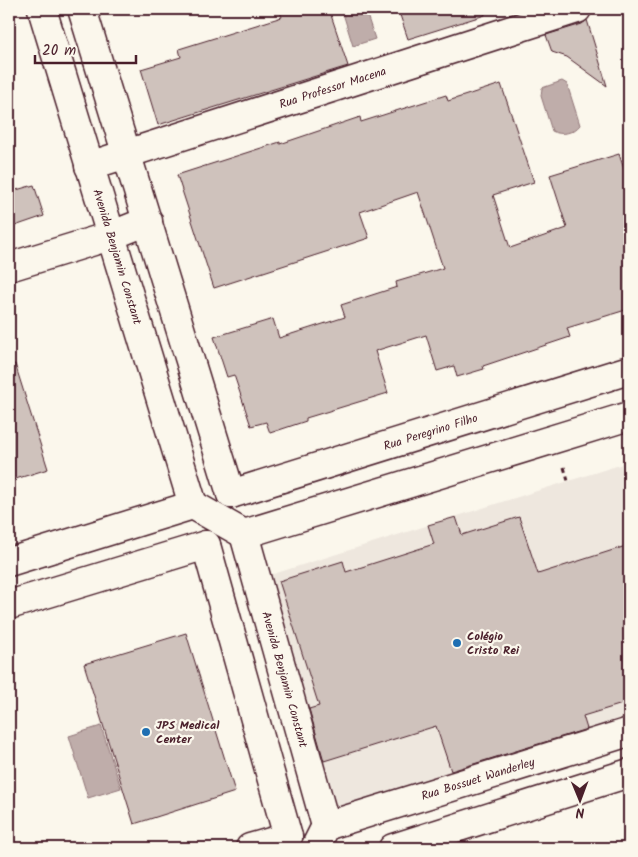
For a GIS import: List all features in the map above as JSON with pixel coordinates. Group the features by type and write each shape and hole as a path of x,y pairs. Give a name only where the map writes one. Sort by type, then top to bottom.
{"street":[{"name":"Avenida Benjamin Constant","path":"42,9 193,506"},
{"path":"82,9 231,494 206,545 297,843 250,848"},
{"name":"Rua Professor Macena","path":"89,166 577,9"},
{"path":"9,266 110,236 148,221"},
{"name":"Rua Peregrino Filho","path":"231,494 629,370"},
{"path":"9,562 193,506 244,534 629,416"},
{"name":"Avenida Benjamin Constant","path":"244,534 320,837"},
{"path":"9,605 206,545"},
{"name":"Rua Bossuet Wanderley","path":"320,837 629,732"},
{"path":"393,848 629,773"}],"shaded area":[{"path":"365,9 375,39 353,46 342,10"},
{"path":"562,81 567,84 580,125 571,132 556,133 552,131 541,96 542,88"},
{"name":"Colégio Cristo Rei","path":"629,462 629,718 338,810 264,577"},
{"path":"101,726 121,788 88,798 69,736"}],"building":[{"path":"279,9 329,9 348,66 158,125 141,69 181,57 179,49 282,17"},
{"path":"398,9 484,9 485,15 408,39"},
{"path":"587,20 607,86 567,57 552,52 546,35 582,24"},
{"path":"501,84 534,182 493,195 510,248 567,228 550,175 619,154 629,184 629,309 567,328 570,337 483,366 484,369 457,377 454,366 437,371 426,335 375,351 388,393 306,418 306,421 270,433 266,422 251,426 234,375 227,377 214,337 273,319 279,338 345,317 341,305 397,287 396,282 443,268 418,192 360,212 369,238 214,288 177,175 280,142 280,144 360,117 361,122 446,95 448,101"},
{"path":"34,185 44,216 9,228 9,192"},
{"path":"15,364 48,469 9,481 9,365"},
{"name":"Colégio Cristo Rei","path":"456,517 462,535 519,517 538,574 629,545 629,702 583,716 587,729 451,771 436,726 324,761 309,709 319,706 279,581 343,561 346,572 434,544 428,525"},
{"name":"JPS Medical Center","path":"186,633 235,792 134,824 84,664"}],"place":[{"name":"Colégio Cristo Rei","path":"457,643"},
{"name":"JPS Medical Center","path":"146,732"}]}
